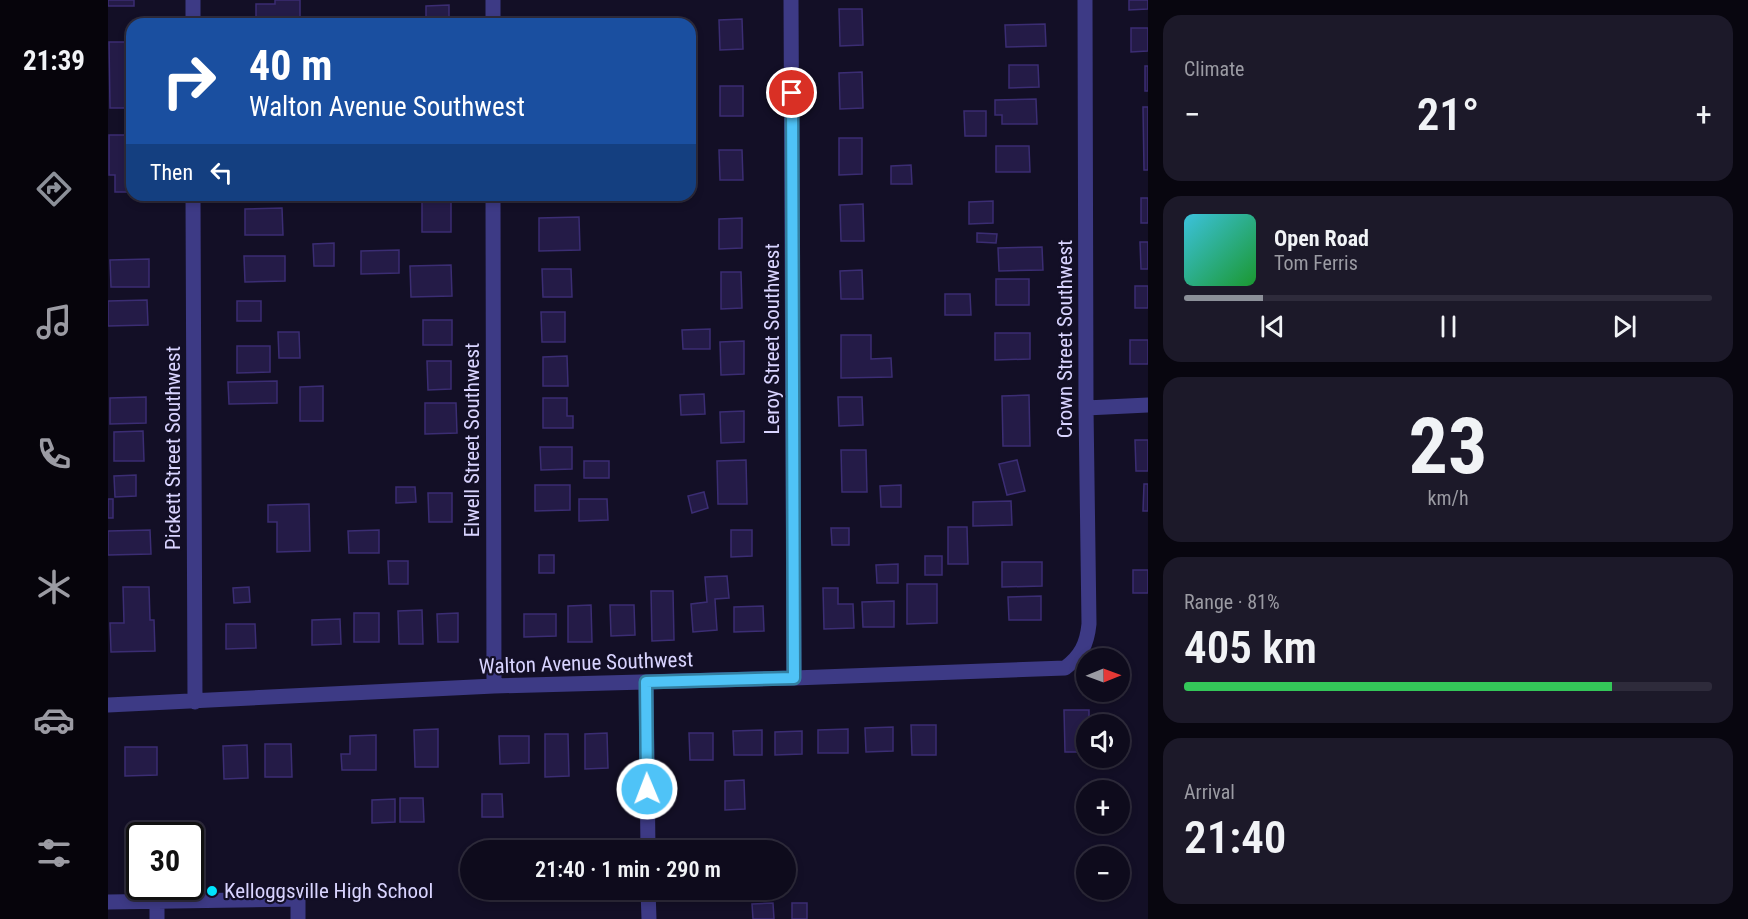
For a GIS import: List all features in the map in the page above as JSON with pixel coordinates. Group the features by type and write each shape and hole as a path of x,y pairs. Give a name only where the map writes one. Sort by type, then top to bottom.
{"street":[{"path":"193,0 193,18"},
{"path":"493,0 493,18"},
{"name":"Leroy Street Southwest","path":"791,0 794,678"},
{"name":"Crown Street Southwest","path":"1065,668 1083,650 1089,624 1085,0"},
{"name":"Pickett Street Southwest","path":"193,201 195,702"},
{"name":"Elwell Street Southwest","path":"493,201 494,686"},
{"path":"1086,408 1148,405"},
{"name":"Walton Avenue Southwest","path":"108,705 494,686 1065,668"},
{"path":"646,682 648,840"},
{"path":"108,902 298,899 298,919"},
{"path":"648,900 649,919"},
{"path":"157,901 157,919"}],"building":[{"path":"108,0 134,0 134,6 108,6"},
{"path":"275,0 300,0 300,18 256,18 256,4 275,4"},
{"path":"1129,0 1148,0 1148,9 1129,10"},
{"path":"449,5 449,18 426,18 426,6"},
{"path":"839,9 862,9 863,45 840,46"},
{"path":"742,19 743,49 720,50 719,20"},
{"path":"1045,24 1046,46 1006,47 1005,25"},
{"path":"1131,28 1148,28 1148,51 1131,52"},
{"path":"109,42 126,42 126,108 110,108"},
{"path":"1009,65 1038,65 1039,87 1009,88"},
{"path":"1145,66 1148,66 1148,91 1145,91"},
{"path":"862,72 863,108 840,109 839,73"},
{"path":"720,86 743,86 743,116 720,116"},
{"path":"1036,99 1037,124 1002,124 1002,115 995,115 995,100"},
{"path":"1143,107 1148,107 1148,170 1144,170"},
{"path":"964,111 986,111 986,136 965,136"},
{"path":"109,135 126,135 126,192 115,192 115,175 109,175"},
{"path":"839,138 862,138 862,174 839,175"},
{"path":"996,146 1029,146 1030,172 996,172"},
{"path":"719,150 742,150 743,180 720,180"},
{"path":"911,165 912,184 891,184 891,166"},
{"path":"1141,198 1148,198 1148,223 1141,223"},
{"path":"422,201 451,201 451,232 422,232"},
{"path":"993,201 993,223 969,224 969,202"},
{"path":"863,204 864,241 841,241 840,205"},
{"path":"282,208 283,235 245,235 245,209"},
{"path":"579,217 580,250 539,251 539,218"},
{"path":"742,218 742,248 719,249 719,219"},
{"path":"977,233 997,234 996,243 977,242"},
{"path":"1140,242 1148,242 1148,269 1141,269"},
{"path":"334,243 334,266 314,266 313,244"},
{"path":"1042,247 1043,270 999,271 998,248"},
{"path":"399,250 399,273 361,274 361,251"},
{"path":"244,256 285,256 285,281 245,282"},
{"path":"149,259 149,287 111,287 110,260"},
{"path":"451,265 452,296 411,297 410,266"},
{"path":"542,269 571,269 572,297 543,297"},
{"path":"862,270 863,299 841,299 840,271"},
{"path":"721,272 741,272 742,308 721,309"},
{"path":"996,279 1029,279 1029,305 996,305"},
{"path":"1135,286 1148,286 1148,308 1135,308"},
{"path":"945,294 970,294 971,315 945,315"},
{"path":"147,300 148,325 108,326 108,301"},
{"path":"237,301 261,301 261,321 237,321"},
{"path":"541,312 565,312 565,342 542,342"},
{"path":"423,320 452,320 452,345 423,345"},
{"path":"710,329 710,349 683,349 682,330"},
{"path":"278,332 299,332 300,358 279,358"},
{"path":"995,333 1030,333 1030,359 995,360"},
{"path":"841,335 871,335 871,359 891,358 892,377 841,378"},
{"path":"1130,340 1148,340 1148,364 1130,364"},
{"path":"744,341 744,374 721,375 720,342"},
{"path":"237,346 270,346 270,372 237,373"},
{"path":"567,356 568,386 543,386 543,357"},
{"path":"427,361 451,361 451,389 428,390"},
{"path":"277,381 277,403 229,404 228,382"},
{"path":"323,386 323,421 300,421 300,387"},
{"path":"704,394 705,414 681,415 680,395"},
{"path":"1029,395 1030,446 1003,446 1002,396"},
{"path":"146,397 146,423 110,424 110,398"},
{"path":"838,397 862,397 863,425 839,426"},
{"path":"543,398 567,398 567,416 573,416 573,428 543,428"},
{"path":"425,403 456,403 457,433 425,434"},
{"path":"744,411 744,442 721,443 720,412"},
{"path":"143,431 144,461 114,461 114,432"},
{"path":"1135,440 1148,440 1148,471 1136,471"},
{"path":"540,447 572,447 572,469 541,470"},
{"path":"841,450 866,450 867,492 842,492"},
{"path":"746,460 747,504 718,504 717,461"},
{"path":"1017,460 1025,491 1007,495 999,464"},
{"path":"584,461 609,461 609,478 584,478"},
{"path":"136,475 136,496 115,497 114,476"},
{"path":"1144,484 1148,484 1148,511 1143,511"},
{"path":"535,485 570,485 570,510 535,511"},
{"path":"901,485 901,507 881,507 880,486"},
{"path":"396,487 415,487 416,502 396,503"},
{"path":"704,492 708,508 692,513 688,496"},
{"path":"428,493 452,493 452,522 429,522"},
{"path":"108,499 113,499 113,518 108,518"},
{"path":"579,499 607,499 608,520 579,521"},
{"path":"1011,501 1012,525 973,526 973,502"},
{"path":"309,504 310,551 277,552 277,522 268,522 268,505"},
{"path":"948,527 967,527 968,564 948,564"},
{"path":"831,528 849,528 849,545 832,545"},
{"path":"150,530 151,554 108,555 108,531"},
{"path":"379,530 379,553 349,553 348,531"},
{"path":"731,530 752,530 752,556 731,557"},
{"path":"539,555 554,555 554,573 539,573"},
{"path":"925,556 942,556 942,575 925,575"},
{"path":"388,561 408,561 408,584 389,584"},
{"path":"1002,562 1042,562 1042,586 1002,587"},
{"path":"898,564 898,583 877,583 876,565"},
{"path":"1133,570 1148,570 1148,593 1133,593"},
{"path":"727,576 729,598 715,599 717,630 693,632 691,604 707,602 705,577"},
{"path":"907,584 937,584 937,623 907,624"},
{"path":"123,587 149,587 150,620 154,620 155,651 111,652 110,623 124,623"},
{"path":"249,587 250,602 234,603 233,588"},
{"path":"823,588 838,588 838,604 853,604 854,628 824,629"},
{"path":"651,591 673,591 674,640 652,641"},
{"path":"1041,596 1041,620 1009,620 1008,597"},
{"path":"894,601 894,627 863,627 862,602"},
{"path":"591,605 592,642 568,642 568,606"},
{"path":"610,605 634,605 635,635 611,636"},
{"path":"763,606 764,631 734,632 734,607"},
{"path":"422,610 423,644 399,644 398,611"},
{"path":"354,613 379,613 379,642 354,642"},
{"path":"458,613 458,642 438,642 437,614"},
{"path":"524,614 556,614 556,636 524,637"},
{"path":"340,619 341,644 312,645 312,620"},
{"path":"226,624 255,624 256,648 226,649"},
{"path":"1064,710 1089,710 1089,714 1076,714 1076,752 1065,752"},
{"path":"911,725 936,725 936,755 912,755"},
{"path":"893,727 893,751 866,752 865,728"},
{"path":"438,729 438,767 415,767 414,730"},
{"path":"848,729 848,753 818,753 818,730"},
{"path":"762,730 762,755 734,755 733,731"},
{"path":"802,731 802,754 775,755 775,732"},
{"path":"607,733 608,768 585,769 585,734"},
{"path":"689,733 713,733 713,760 690,760"},
{"path":"545,734 568,734 569,776 545,777"},
{"path":"376,735 376,770 342,770 341,754 350,754 350,736"},
{"path":"499,736 529,736 529,763 500,764"},
{"path":"265,744 291,744 292,777 265,777"},
{"path":"247,745 248,778 224,779 223,746"},
{"path":"125,747 157,747 157,775 125,776"},
{"path":"744,780 745,809 725,810 725,781"},
{"path":"482,794 502,794 503,817 482,817"},
{"path":"400,798 423,798 424,822 400,822"},
{"path":"395,799 395,822 372,823 372,800"},
{"path":"773,903 774,919 753,919 752,904"},
{"path":"792,903 807,903 807,919 792,919"}],"place":[{"name":"Kelloggsville High School","path":"212,891"}],"route":[{"path":"647,789 646,682 794,678 792,93"}]}
